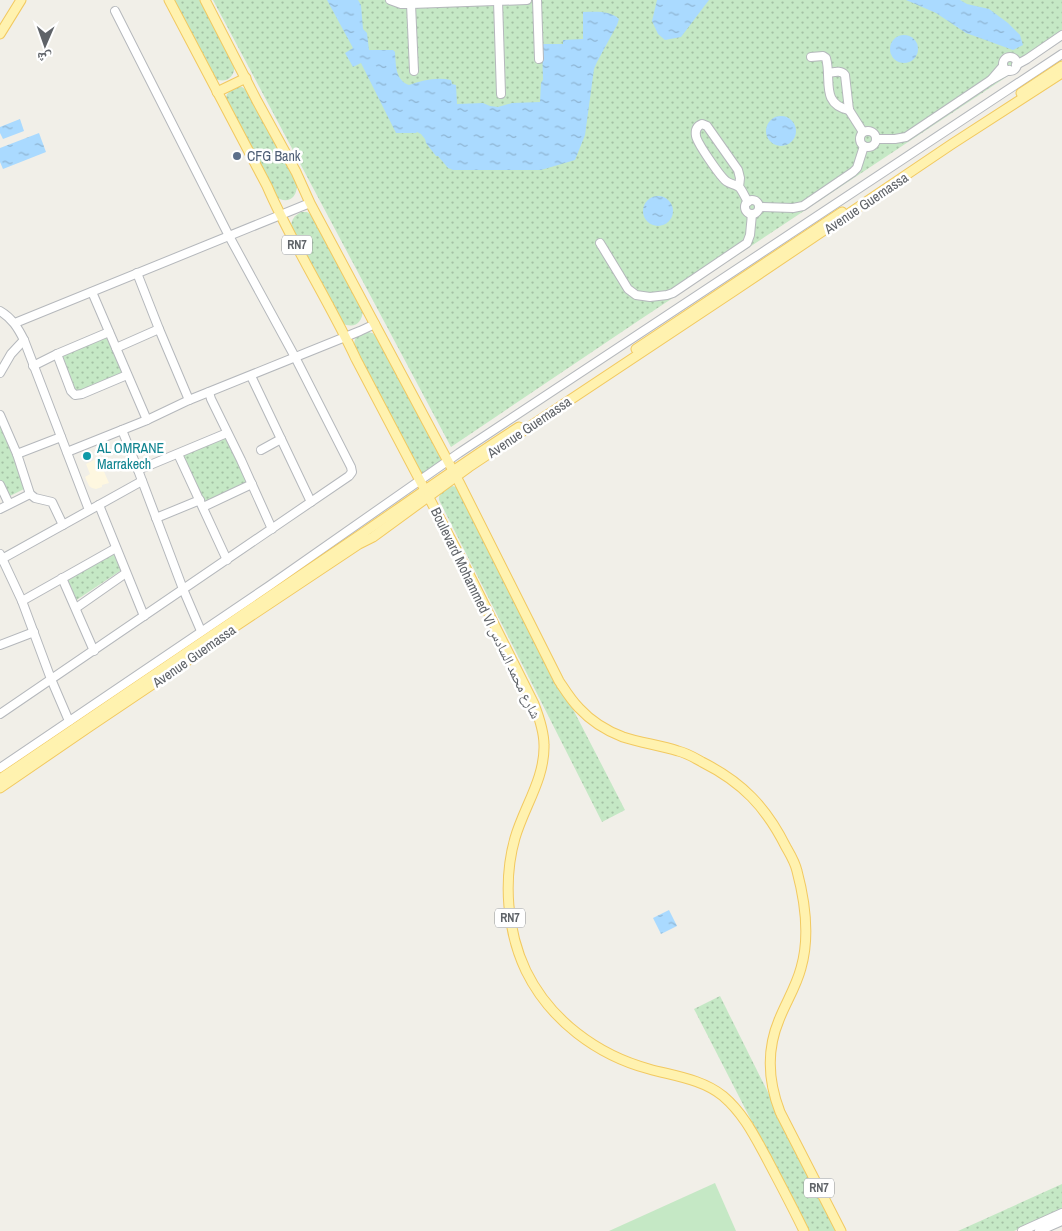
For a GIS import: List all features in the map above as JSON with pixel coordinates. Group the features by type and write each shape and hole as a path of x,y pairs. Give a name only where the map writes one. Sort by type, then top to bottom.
{"main road":[{"path":"0,34 20,0"},
{"name":"Boulevard Mohammed VI شارع محمد السادس","path":"169,0 267,186 280,215 346,337 534,704 541,725 544,743 542,767 515,838 509,872 508,901 516,944 526,970 538,992 562,1021 590,1043 629,1062 701,1084 721,1094 735,1107 750,1128 804,1231"},
{"name":"RN7","path":"205,0 454,474 559,681 580,710 596,722 622,737 680,751 706,764 742,787 761,806 789,853 797,870 806,930 802,967 779,1020 772,1042 771,1082 773,1096 780,1112 841,1231"},
{"name":"Avenue Guemassa","path":"0,778 319,561 390,514 426,493 1062,66"},
{"name":"Avenue Guemassa","path":"454,474 469,467 952,144 1062,73"},
{"path":"217,92 246,78"},
{"name":"Avenue Guemassa","path":"0,788 351,549 373,537 426,493"}],"street":[{"path":"390,0 401,4 527,0"},
{"path":"537,0 539,59"},
{"path":"498,1 501,94"},
{"path":"411,4 414,71"},
{"path":"0,714 227,560 349,476 352,472 295,357 229,236 115,11"},
{"path":"1015,62 1027,59 1062,35"},
{"name":"Avenue Guemassa","path":"0,768 447,461 1062,54"},
{"path":"811,57 825,57 827,60 829,93 832,100 839,107 849,110"},
{"path":"876,139 906,137 1006,68 1014,69 1015,62 1011,57 1003,61 1006,68"},
{"path":"828,73 838,71 846,76 849,110 863,132"},
{"path":"739,187 740,178 738,170 709,128 704,124 699,125 696,135 698,142 722,177 739,187 748,202"},
{"path":"863,132 871,132 876,139"},
{"path":"863,132 860,139 864,146"},
{"path":"864,146 874,144 876,139"},
{"path":"759,207 793,208 803,206 853,172 857,168 864,146"},
{"path":"752,214 747,212 745,206 748,202 756,201 759,207"},
{"path":"15,323 310,203"},
{"path":"752,214 756,213 759,207"},
{"path":"600,243 632,293 650,297 667,296 746,243 750,235 752,214"},
{"path":"137,273 189,400"},
{"path":"92,292 147,420"},
{"path":"0,322 3,312 15,323 24,340 89,510"},
{"path":"67,452 375,324"},
{"path":"116,348 159,329"},
{"path":"33,366 110,332"},
{"path":"0,373 11,354 24,340"},
{"path":"57,354 71,391 75,394 82,394 127,375"},
{"path":"251,376 311,502"},
{"path":"209,392 272,529"},
{"path":"0,415 17,454 30,494 35,498 52,502 63,526"},
{"path":"122,430 201,631"},
{"path":"138,470 227,433"},
{"path":"17,454 61,437"},
{"path":"260,450 281,439"},
{"path":"178,454 227,560"},
{"path":"69,721 22,602 1,557 63,526 142,481"},
{"path":"156,518 252,484"},
{"path":"0,485 9,504"},
{"path":"0,509 30,494"},
{"path":"99,505 144,616"},
{"path":"22,602 116,548"},
{"path":"76,608 126,573"},
{"path":"62,578 94,651"},
{"path":"0,644 34,632"},
{"path":"1022,1231 1062,1213"},
{"path":"1039,1231 1062,1221"}],"shaded area":[{"path":"98,458 109,483 96,489 89,486 85,477 90,474 86,464"}],"green space":[{"path":"173,0 201,0 235,65 231,77 225,80 213,78"},
{"path":"213,0 1062,0 1062,40 451,447"},
{"path":"236,87 242,87 248,91 297,185 295,194 290,199 283,200 275,196 225,102 228,93"},
{"path":"301,212 307,212 313,216 363,310 361,319 356,324 346,325 341,323 291,226 294,218"},
{"path":"363,331 376,335 442,461 420,476 354,347 356,338"},
{"path":"107,335 123,375 75,393 58,354"},
{"path":"0,425 26,488 8,497 0,481"},
{"path":"226,435 248,483 205,503 182,455"},
{"path":"451,486 457,488 463,496 625,810 602,822 439,500 441,493"},
{"path":"115,547 123,569 75,601 64,576"},
{"path":"720,996 837,1231 808,1231 694,1009"},
{"path":"715,1183 736,1231 609,1231"},
{"path":"1062,1184 1062,1209 1014,1231 958,1231"}],"water":[{"path":"327,0 358,0 361,5 363,29 367,33 369,50 393,50 395,52 397,72 404,83 409,85 430,80 451,80 452,84 456,85 457,104 483,103 498,107 512,103 540,102 541,83 543,80 542,44 563,44 563,40 583,39 583,12 602,12 615,16 619,19 617,25 594,69 585,135 575,160 541,170 453,170 448,168 436,156 421,134 417,132 396,133 361,63 353,67 345,53 353,48"},
{"path":"657,0 709,0 681,37 665,40 658,34 652,21"},
{"path":"906,0 960,0 967,4 989,9 1020,35 1023,45 1013,50 966,33 936,13"},
{"path":"904,35 914,39 918,49 914,59 904,63 894,59 890,49 894,39"},
{"path":"781,116 787,117 795,125 795,137 787,145 781,146 775,145 767,137 766,131 767,125 775,117"},
{"path":"20,119 24,131 3,139 0,127"},
{"path":"39,133 46,152 3,169 0,162 0,148"},
{"path":"658,196 664,197 672,205 672,217 664,225 658,226 652,225 644,217 643,211 644,205 652,197"},
{"path":"669,910 677,926 661,934 653,918"}],"place":[{"name":"CFG Bank","path":"237,156"},
{"name":"AL OMRANE Marrakech","path":"87,456"}]}
